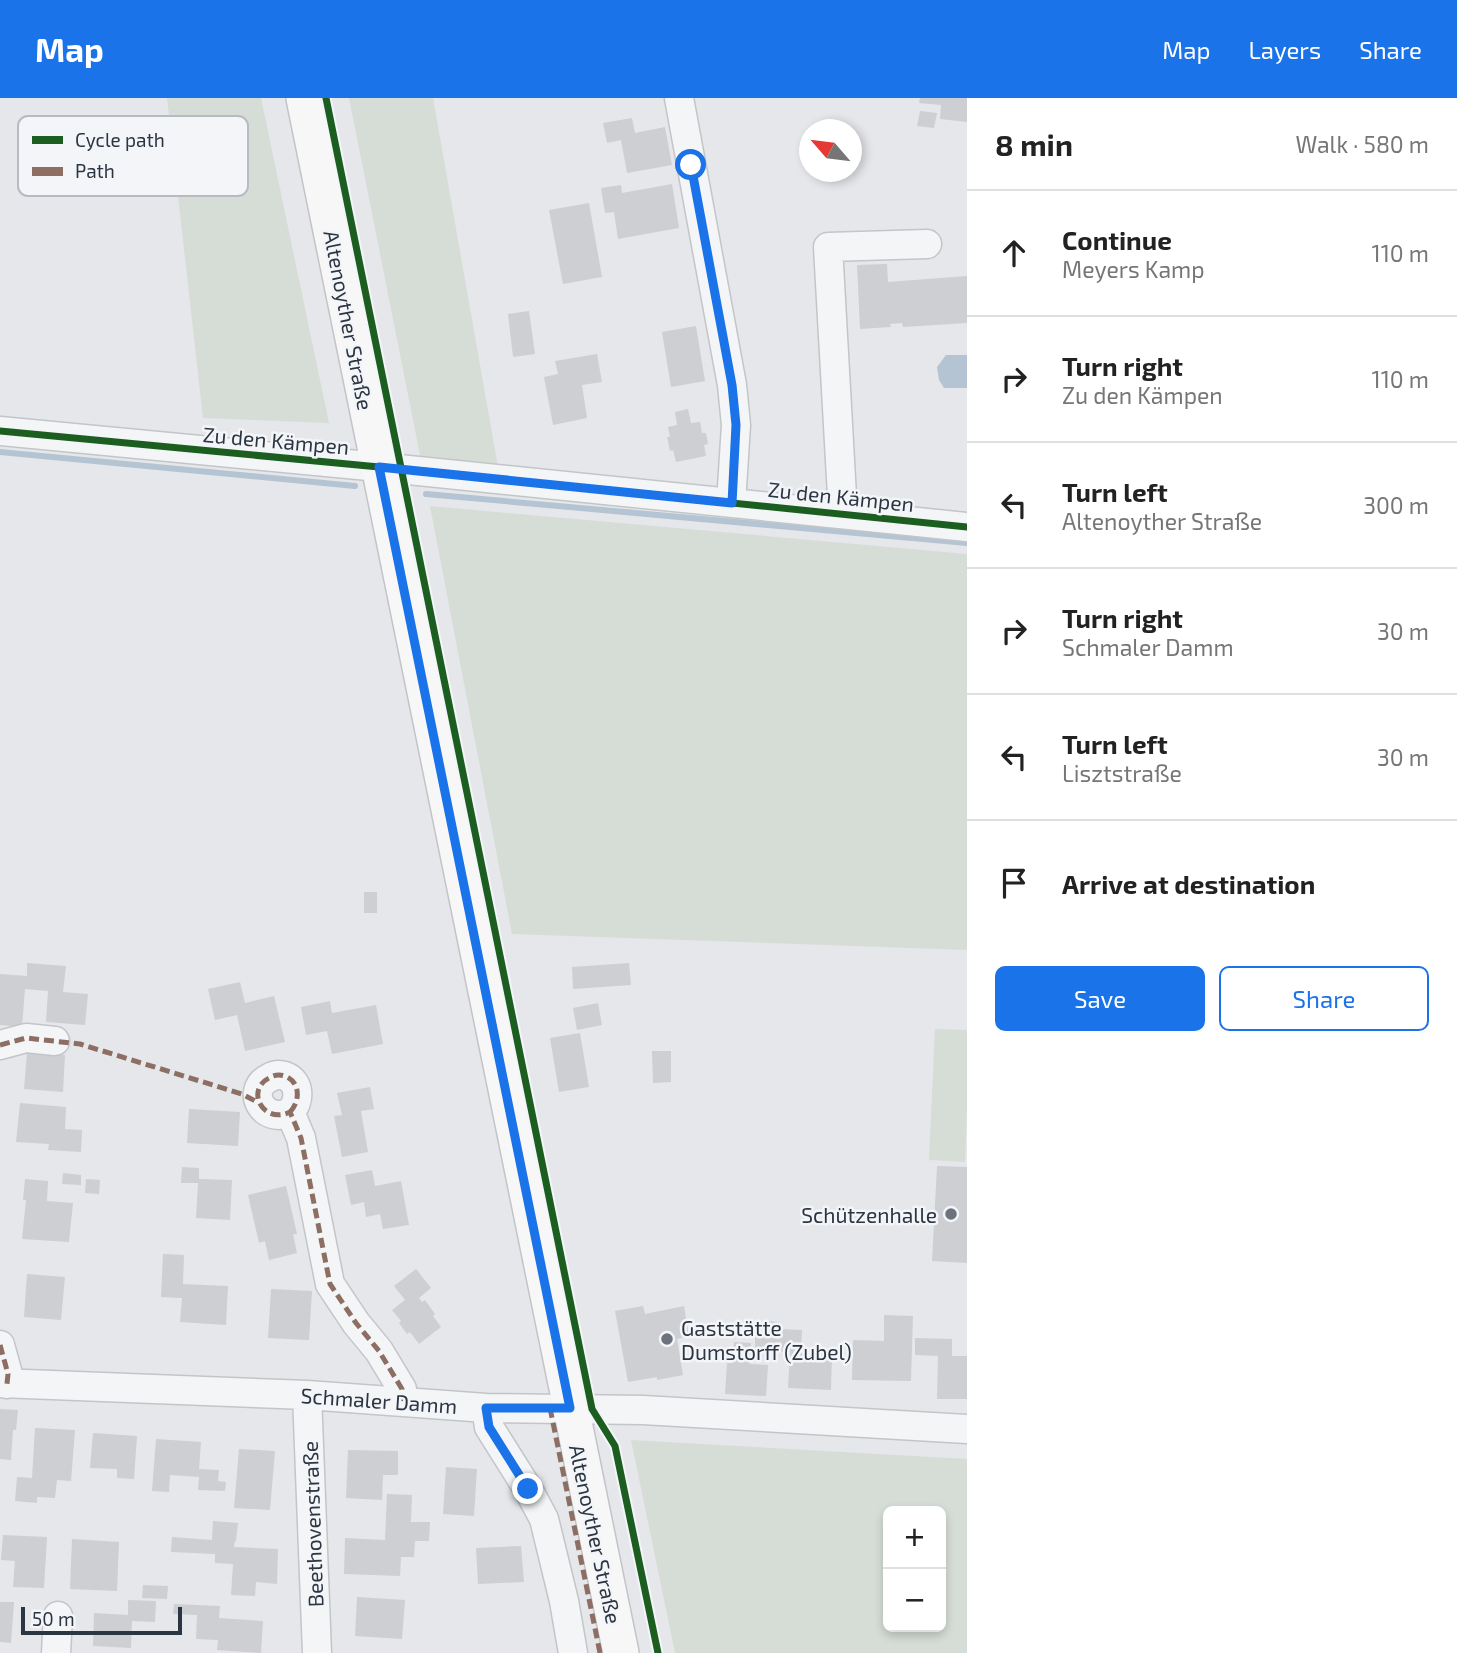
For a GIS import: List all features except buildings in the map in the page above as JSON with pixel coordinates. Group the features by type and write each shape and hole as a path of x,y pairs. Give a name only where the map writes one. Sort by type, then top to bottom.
{"main road":[{"name":"Altenoyther Straße","path":"304,98 621,1653"}],"street":[{"path":"679,98 732,385 736,425 732,503"},
{"path":"843,514 828,247 927,244"},
{"name":"Zu den Kämpen","path":"0,431 967,527"},
{"path":"0,1045 26,1038 55,1041"},
{"path":"290,1112 302,1138 330,1284 379,1351 401,1389 401,1401"},
{"path":"0,1345 8,1374 3,1384"},
{"name":"Schmaler Damm","path":"3,1384 307,1395 486,1408 656,1410 967,1429"},
{"name":"Beethovenstraße","path":"307,1395 317,1653"},
{"path":"486,1408 489,1427 544,1519 564,1601 573,1653"},
{"path":"56,1653 58,1616"}],"shaded area":[{"path":"167,98 261,98 329,423 203,418 178,196 248,196 248,116 169,116"},
{"path":"349,98 433,98 498,467 421,460"},
{"path":"430,506 967,554 967,950 512,934"},
{"path":"935,1029 967,1030 965,1162 929,1160"},
{"path":"631,1440 967,1459 967,1653 675,1653"}],"water":[{"path":"946,355 967,355 967,388 944,388 939,380 937,367"}],"waterway":[{"path":"0,452 355,486"},
{"path":"426,494 967,543"}],"marked path":[{"path":"0,1045 26,1038 80,1044 242,1094 259,1103"},
{"path":"290,1112 297,1098 294,1083 283,1075 269,1078 262,1083 258,1090 260,1104 272,1114 290,1112 301,1138 330,1284 379,1351 402,1389 401,1401"},
{"path":"0,1345 8,1374 7,1384"},
{"path":"550,1408 600,1653"}],"cycle path":[{"path":"326,98 592,1409 615,1446 658,1653"},
{"path":"0,431 967,527"}],"place":[{"name":"Schützenhalle","path":"951,1214"},
{"name":"Gaststätte Dumstorff (Zubel)","path":"667,1339"}],"route":[{"path":"528,1489 489,1427 486,1408 570,1408 379,467 732,503 736,425 732,385 691,165"}]}
